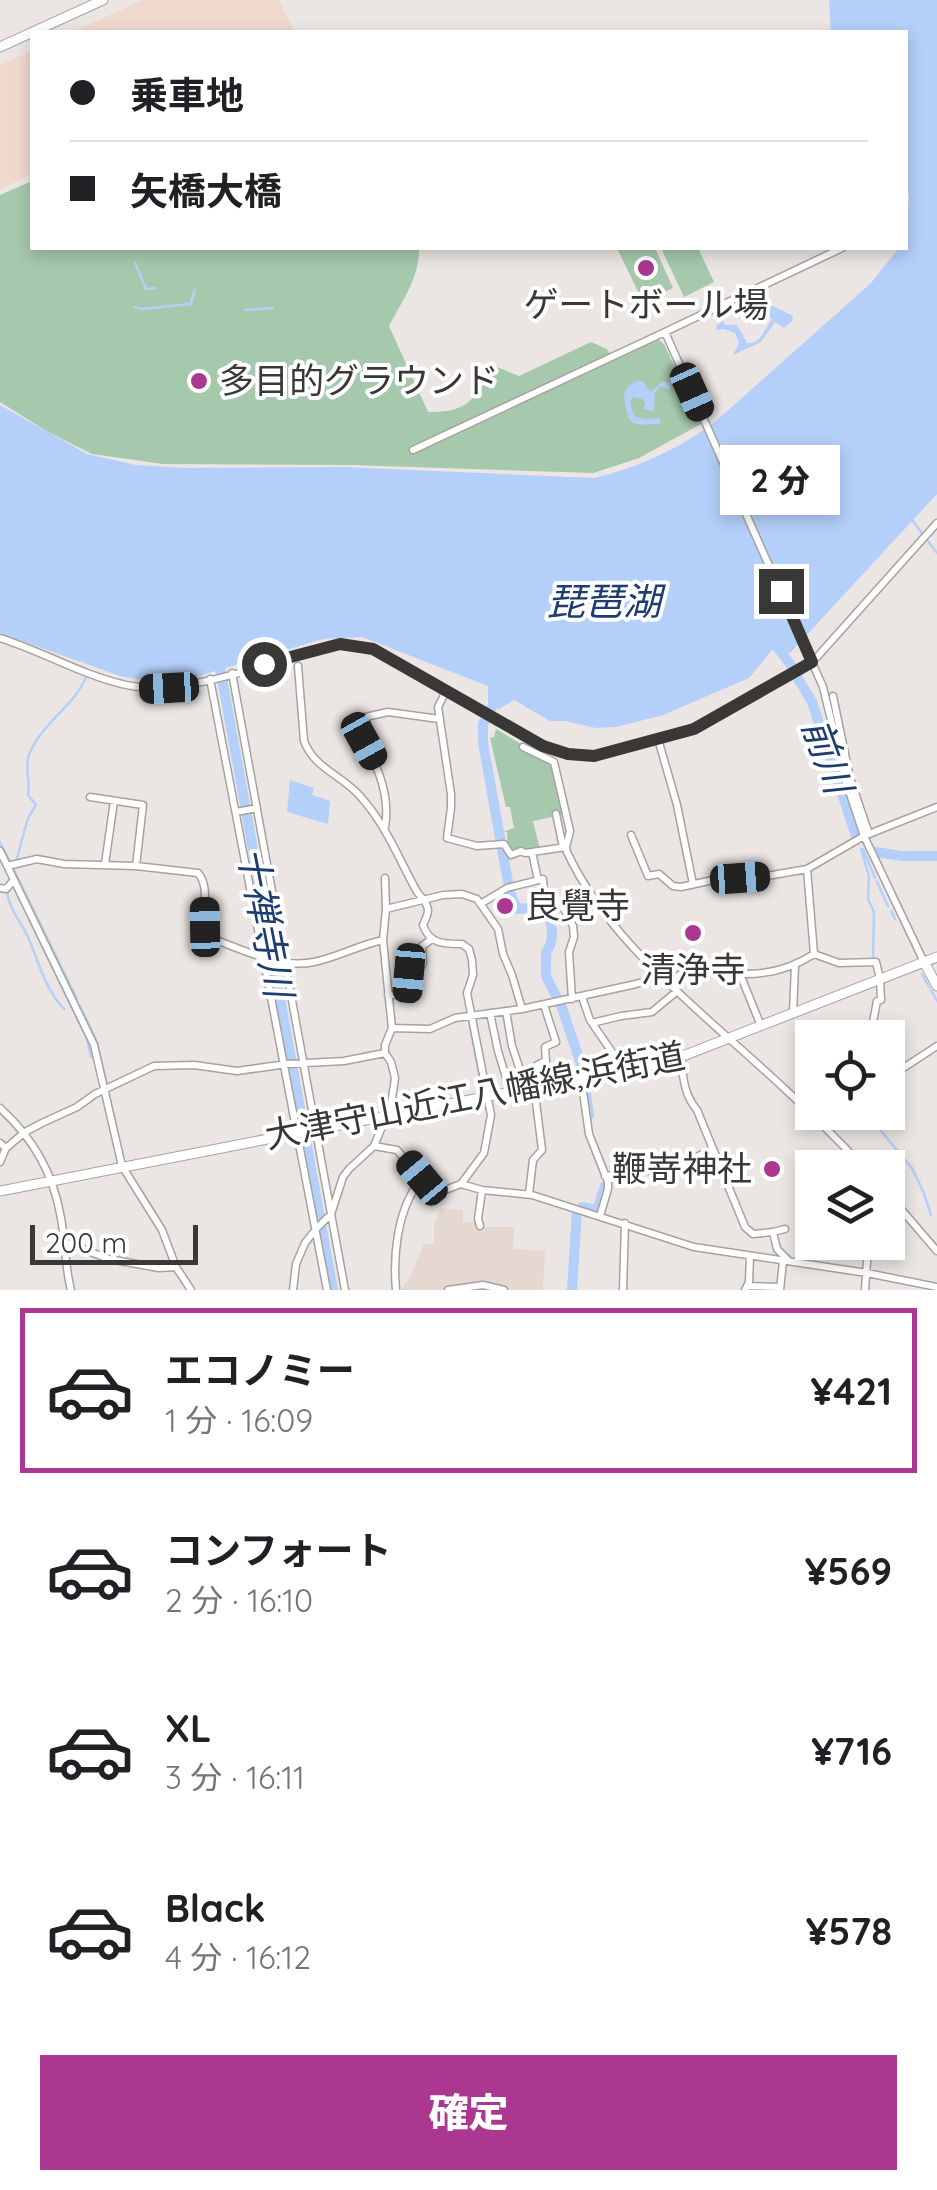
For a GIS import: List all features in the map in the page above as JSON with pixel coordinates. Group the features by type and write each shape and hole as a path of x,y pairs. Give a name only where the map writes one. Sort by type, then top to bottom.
{"main road":[{"path":"37,30 103,0"},
{"path":"0,47 30,33"},
{"name":"大津守山近江八幡線;浜街道","path":"0,1191 681,1058 937,957"},
{"path":"924,962 937,986"}],"street":[{"path":"413,450 838,250"},
{"path":"665,332 823,687 863,838 924,962"},
{"path":"0,638 127,686 148,688 212,679 340,644 358,646 387,656 543,746 576,755 603,754 703,724 812,662 937,524"},
{"path":"298,666 307,750 319,765 360,796 384,828 424,900 428,912 424,929 442,944 469,948 473,968 467,994 491,1115 485,1149 461,1184 445,1190 425,1182 397,1150 374,1146"},
{"path":"231,674 344,1290"},
{"path":"212,679 327,1290"},
{"path":"446,691 438,707 452,808 447,838 476,846 502,844 511,855 565,847"},
{"path":"833,696 863,838"},
{"path":"384,828 381,776 352,720 388,712 439,719"},
{"path":"658,739 693,884"},
{"path":"524,747 554,762 570,830 565,847"},
{"path":"90,797 143,805 136,866"},
{"path":"105,864 114,800"},
{"path":"631,835 648,876 659,874 676,887 807,869 863,838 937,807"},
{"path":"238,811 255,808"},
{"path":"556,814 565,847 582,884 656,973 795,1099"},
{"path":"0,850 94,1044 122,1166 162,1230 176,1267 192,1290"},
{"path":"532,852 538,880"},
{"path":"7,866 36,859 198,873 204,880 208,935 213,940 284,962 318,961 383,940"},
{"path":"807,869 814,954"},
{"path":"293,1290 296,1264 306,1243 331,1215 343,1177 374,1146 391,1105 395,1078 385,1045 392,1028 383,940 385,878"},
{"path":"0,888 6,889 14,880"},
{"path":"482,902 509,888 543,880 545,911 551,916"},
{"path":"386,910 457,894 482,902 498,929 522,1009"},
{"path":"564,907 574,937 569,952 572,999"},
{"path":"388,996 407,996 409,973 419,970 422,946 432,939"},
{"path":"740,974 795,966 814,954"},
{"path":"814,954 838,963 876,962 881,1000 874,1020"},
{"path":"667,984 680,973 731,965 740,974 761,1027"},
{"path":"793,1013 795,966"},
{"path":"392,1028 430,1028 455,1018 582,997 643,982 656,973"},
{"path":"592,1024 652,1012 676,992"},
{"path":"582,997 592,1024 614,1054 618,1070"},
{"path":"529,1194 533,1160 542,1150 534,1086 537,1065 546,1060 545,1047 556,1042 544,1004"},
{"path":"506,1012 512,1046 534,1086"},
{"path":"490,1014 510,1091"},
{"path":"905,1067 937,1046"},
{"path":"0,1162 3,1145 154,1066 194,1065 237,1072 386,1053"},
{"path":"681,1058 684,1086 747,1230 753,1234 785,1229"},
{"path":"584,1077 589,1134 608,1189 600,1216"},
{"path":"0,1108 25,1132 42,1159 62,1222 71,1290"},
{"path":"828,1130 847,1150"},
{"path":"605,1176 660,1169 713,1149"},
{"path":"711,1180 724,1174"},
{"path":"396,1290 398,1241 405,1207 417,1185 425,1182"},
{"path":"461,1184 529,1194 694,1247 937,1286"},
{"path":"480,1226 482,1190"},
{"path":"905,1213 937,1250"},
{"path":"623,1290 625,1223"},
{"path":"772,1232 776,1250 786,1262"},
{"path":"64,1242 108,1260 176,1267"},
{"path":"750,1256 747,1288 780,1288 786,1262"},
{"path":"865,1290 868,1260"},
{"path":"448,1290 483,1285 504,1290"}],"shaded area":[{"path":"143,0 279,0 293,30 76,30"},
{"path":"30,52 30,175 0,189 0,65"},
{"path":"440,1208 463,1210 463,1222 478,1222 479,1227 514,1227 513,1249 545,1251 543,1290 401,1290 424,1244 434,1244 434,1225"}],"green space":[{"path":"30,182 30,250 419,250 413,279 389,326 428,412 462,406 482,387 495,366 519,376 591,342 607,349 613,360 658,339 664,344 701,424 639,458 593,473 163,464 92,454 0,402 0,195"},
{"name":"ゲートボール場","path":"618,250 656,250 673,288 643,302"},
{"path":"662,250 699,250 714,282 684,297"},
{"path":"496,729 555,760 566,814 533,821 540,849 514,852 508,848 507,832 503,832 514,828 490,738"}],"water":[{"name":"琵琶湖","path":"829,0 937,0 937,494 790,653 773,649 749,678 663,715 596,728 550,721 514,700 499,709 488,703 488,686 362,637 323,639 182,681 155,682 120,676 0,633 0,405 87,454 136,465 345,467 594,478 658,456 716,421 871,283 897,250 908,250 908,30 831,30"},
{"path":"766,303 793,316 792,321 784,328 775,322 761,342 733,355 739,343 735,333 716,330 717,325 722,320 725,325 737,325 747,343 756,342 772,319 753,313 758,305"},
{"path":"637,381 642,381 651,392 663,381 670,383 670,390 660,386 655,394 654,411 644,409 642,399 633,397 631,402 636,417 659,418 661,423 638,424 629,418 624,395"},
{"path":"290,780 314,788 312,795 330,801 328,824 287,812"}],"waterway":[{"path":"135,263 146,289 155,288"},
{"path":"192,304 195,290"},
{"path":"134,307 190,304"},
{"path":"245,310 273,308"},
{"path":"912,520 937,553"},
{"name":"前川","path":"773,642 791,665"},
{"name":"十禅寺川","path":"218,656 333,1290"},
{"path":"17,858 28,818 36,805 28,795 29,755 86,677"},
{"name":"前川","path":"797,677 812,702 856,836"},
{"path":"493,705 483,724 483,743 510,893 517,909 537,909 550,921 552,938 546,952 546,976 562,1008 582,1067 589,1115"},
{"path":"0,842 9,860"},
{"path":"861,849 869,876 868,899 874,912 873,959"},
{"path":"863,849 875,878"},
{"name":"前川","path":"876,852 937,856"},
{"path":"0,859 10,879"},
{"path":"14,870 77,999"},
{"path":"877,882 888,906"},
{"path":"13,886 87,1039 91,1057"},
{"path":"7,891 47,983 64,1009"},
{"path":"891,911 895,919"},
{"path":"922,974 929,987"},
{"path":"931,990 937,1001"},
{"path":"80,1006 97,1042 107,1085"},
{"path":"469,1020 482,1092"},
{"path":"108,1093 116,1124"},
{"path":"880,1130 912,1168 931,1215"},
{"path":"582,1207 597,1210 605,1186"},
{"path":"572,1290 577,1211"}],"place":[{"name":"ゲートボール場","path":"646,268"},
{"name":"多目的グラウンド","path":"199,381"},
{"name":"良覺寺","path":"505,906"},
{"name":"清浄寺","path":"693,933"},
{"name":"鞭嵜神社","path":"772,1169"}],"route":[{"path":"264,664 340,644 373,649 543,746 568,754 594,756 694,729 812,662 781,591"}]}
